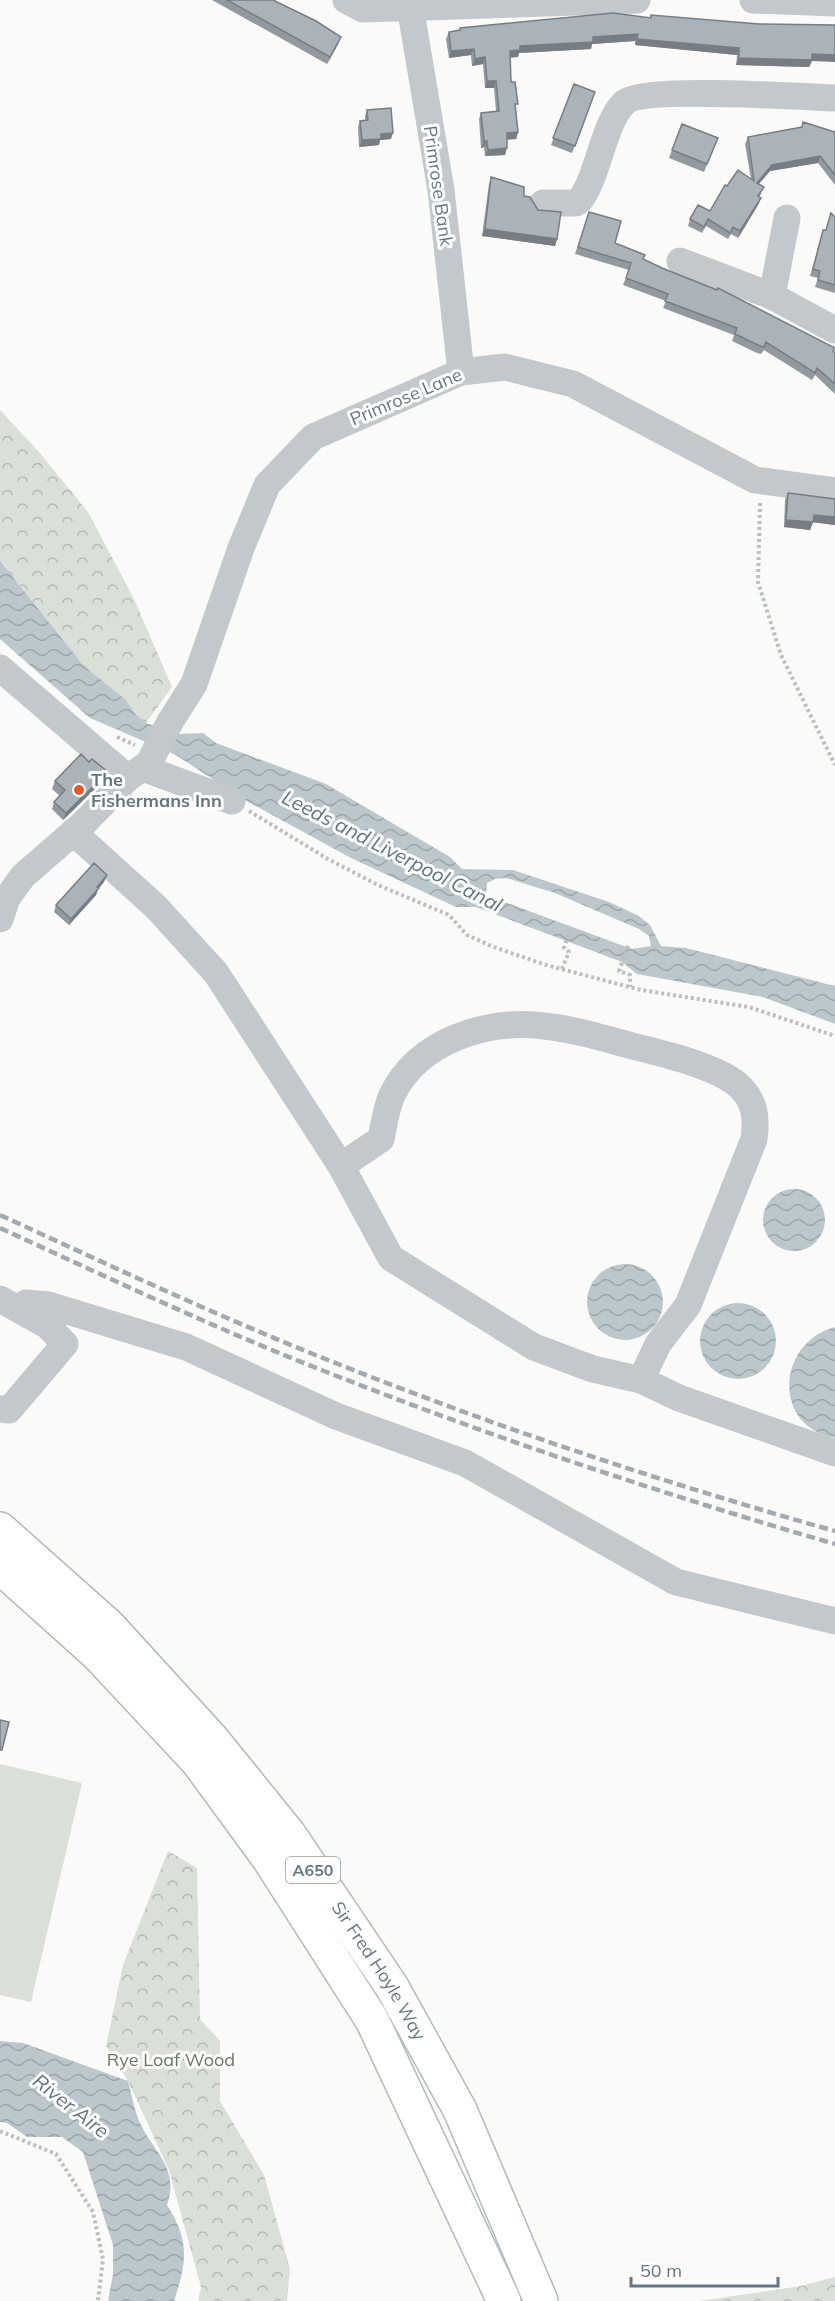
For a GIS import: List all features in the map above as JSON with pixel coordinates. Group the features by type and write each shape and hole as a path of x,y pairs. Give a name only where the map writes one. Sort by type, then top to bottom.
{"highway":[{"name":"Sir Fred Hoyle Way","path":"0,1529 109,1626 213,1740 289,1834 392,1987 460,2110 535,2290"},
{"name":"Sir Fred Hoyle Way","path":"0,1568 97,1654 182,1745 269,1859 372,2020 502,2296"}],"street":[{"path":"346,0 363,9 409,4 637,0"},
{"path":"753,0 835,3"},
{"name":"Primrose Bank","path":"409,4 441,190 461,372"},
{"path":"543,203 580,200 618,111 635,97 697,94 835,98"},
{"path":"772,296 787,218"},
{"path":"681,261 772,296 835,330"},
{"name":"Primrose Lane","path":"2,904 23,876 73,832 140,764 170,722 194,684 241,548 267,485 313,437 461,372 506,367 573,384 755,480 835,491"},
{"path":"0,668 140,764 232,801"},
{"path":"73,832 156,907 216,974 341,1166 391,1258 534,1347 593,1369 641,1380 679,1398 835,1453"},
{"path":"341,1166 381,1139 392,1096 408,1071 426,1054 454,1037 496,1026 543,1026 670,1055 727,1078 739,1086 753,1104 757,1119 754,1139 688,1305 658,1344 641,1380"},
{"path":"0,1409 9,1410 65,1344 48,1326 10,1304"},
{"path":"10,1304 48,1305 186,1347 336,1416 465,1463 676,1582 835,1621"}],"path":[{"path":"755,480 761,488 758,582 781,655 835,765"},
{"path":"108,734 140,764"},
{"path":"232,801 338,864 449,915 467,935 491,946 562,969 630,987 749,1007 835,1036"},
{"path":"562,969 569,952 564,948 571,926"},
{"path":"628,946 618,971 630,975 630,987"},
{"path":"0,2131 57,2154 93,2212 103,2259 98,2301"}],"green space":[{"path":"0,410 39,452 88,512 134,599 172,687 146,723 136,715 126,700 84,666 0,561"},
{"path":"0,1764 82,1783 31,2002 0,1995"},
{"name":"Rye Loaf Wood","path":"168,1851 197,1868 200,2019 220,2041 220,2101 264,2175 290,2269 287,2301 198,2301 201,2287 169,2170 128,2081 106,2046 123,1965"},
{"path":"835,2277 835,2301 699,2301 801,2286"}],"water":[{"name":"Leeds and Liverpool Canal","path":"0,561 84,666 126,700 136,715 146,723 178,734 203,733 216,743 326,784 450,857 462,869 513,870 609,902 639,916 650,925 661,946 686,948 835,986 835,1024 763,997 637,974 622,962 476,907 456,907 351,858 243,799 176,755 90,718 0,639","holes":["506,878 555,893 639,929 649,936 651,946 632,949 486,895 487,883 495,879"]},
{"path":"788,1189 800,1189 816,1198 823,1208 825,1220 823,1232 816,1242 800,1251 788,1251 777,1246 768,1237 763,1226 763,1214 768,1203 777,1194"},
{"path":"625,1264 640,1267 652,1275 660,1287 663,1302 660,1317 652,1329 640,1337 625,1340 610,1337 598,1329 590,1317 587,1302 590,1287 598,1275 610,1267"},
{"path":"738,1303 753,1306 765,1314 773,1326 776,1341 773,1356 765,1368 753,1376 738,1379 723,1376 711,1368 703,1356 700,1341 703,1326 711,1314 723,1306"},
{"path":"835,1327 835,1438 814,1431 800,1418 792,1402 789,1384 792,1366 801,1350 815,1336"},
{"name":"River Aire","path":"0,2041 23,2043 128,2081 140,2122 165,2163 170,2182 167,2205 183,2241 184,2263 174,2301 108,2301 113,2274 113,2245 83,2152 62,2137 27,2137 7,2123 0,2122"}],"building":[{"path":"227,0 273,0 316,21 341,37 330,57"},
{"path":"613,13 651,18 651,15 759,24 835,25 835,55 812,54 812,60 739,58 739,48 637,39 638,34 593,37 593,42 520,46 520,50 510,51 511,82 515,82 518,104 515,104 518,132 507,133 507,148 488,150 487,141 484,141 481,113 499,111 496,81 487,81 485,57 475,59 474,49 451,51 449,32 460,30 460,28"},
{"path":"574,84 595,92 575,146 553,138"},
{"path":"391,108 393,133 381,134 381,139 362,140 360,121 368,120 367,110"},
{"path":"803,122 835,132 835,175 820,156 772,165 757,183 764,187 758,196 761,198 740,231 733,227 730,233 708,219 704,227 690,219 698,205 710,211 725,185 727,186 738,170 754,181 748,137 802,127"},
{"path":"682,124 718,138 707,164 672,150"},
{"path":"491,177 524,187 524,196 530,197 538,210 561,212 557,239 485,229"},
{"path":"589,212 621,221 615,243 645,255 643,259 717,290 718,288 835,348 833,351 835,353 835,384 817,368 815,373 766,342 764,347 760,346 735,334 737,328 665,301 668,294 626,278 631,263 578,247"},
{"path":"831,213 835,217 835,285 818,280 820,271 813,269 823,230 826,230"},
{"path":"788,493 835,499 835,517 814,515 813,522 786,520"},
{"path":"81,754 89,762 92,759 108,772 66,813 54,802 65,790 55,781"},
{"path":"94,863 107,875 97,887 99,888 71,919 56,905"},
{"path":"0,1720 9,1722 2,1750 0,1750"}],"railway":[{"path":"0,1215 245,1326 453,1408 579,1452 835,1531"},
{"path":"0,1228 242,1337 450,1419 577,1464 835,1544"}],"place":[{"name":"The Fishermans Inn","path":"79,790"}]}
